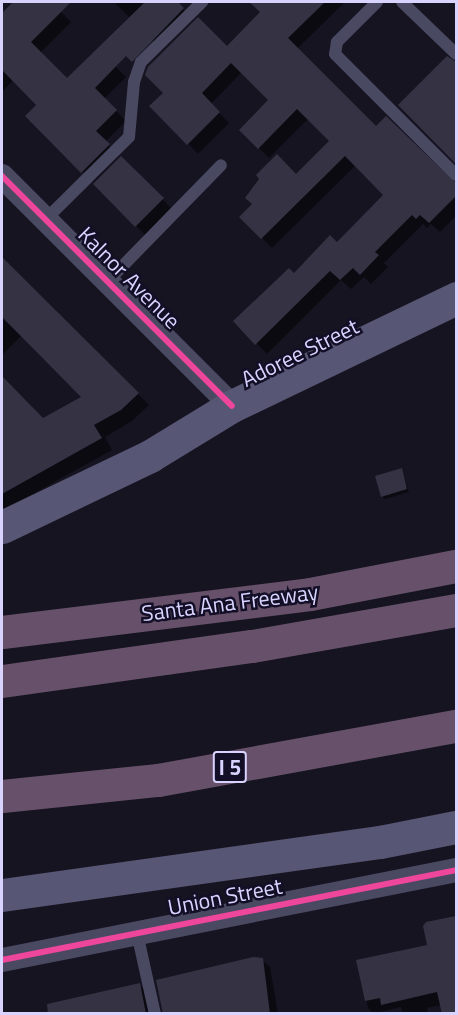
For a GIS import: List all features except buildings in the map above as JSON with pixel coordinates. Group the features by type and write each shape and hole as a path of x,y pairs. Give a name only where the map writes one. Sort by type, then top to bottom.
{"highway":[{"name":"Santa Ana Freeway","path":"2,632 310,594 456,566"},
{"path":"2,681 252,646 456,610"},
{"name":"I 5","path":"2,796 158,780 456,726"}],"main road":[{"name":"Adoree Street","path":"2,527 150,456 231,406 456,298"},
{"path":"2,895 380,842 456,827"}],"street":[{"name":"Kalnor Avenue","path":"2,176 231,406"},
{"name":"Union Street","path":"2,960 456,870"}],"lane":[{"path":"45,220 129,137 134,82 141,62 202,2"},
{"path":"377,2 337,42 334,54 456,175"},
{"path":"402,2 456,54"},
{"path":"107,282 221,165"},
{"path":"137,933 155,1014"}],"cycle path":[{"path":"2,176 232,406"},
{"path":"2,960 456,870"}]}
